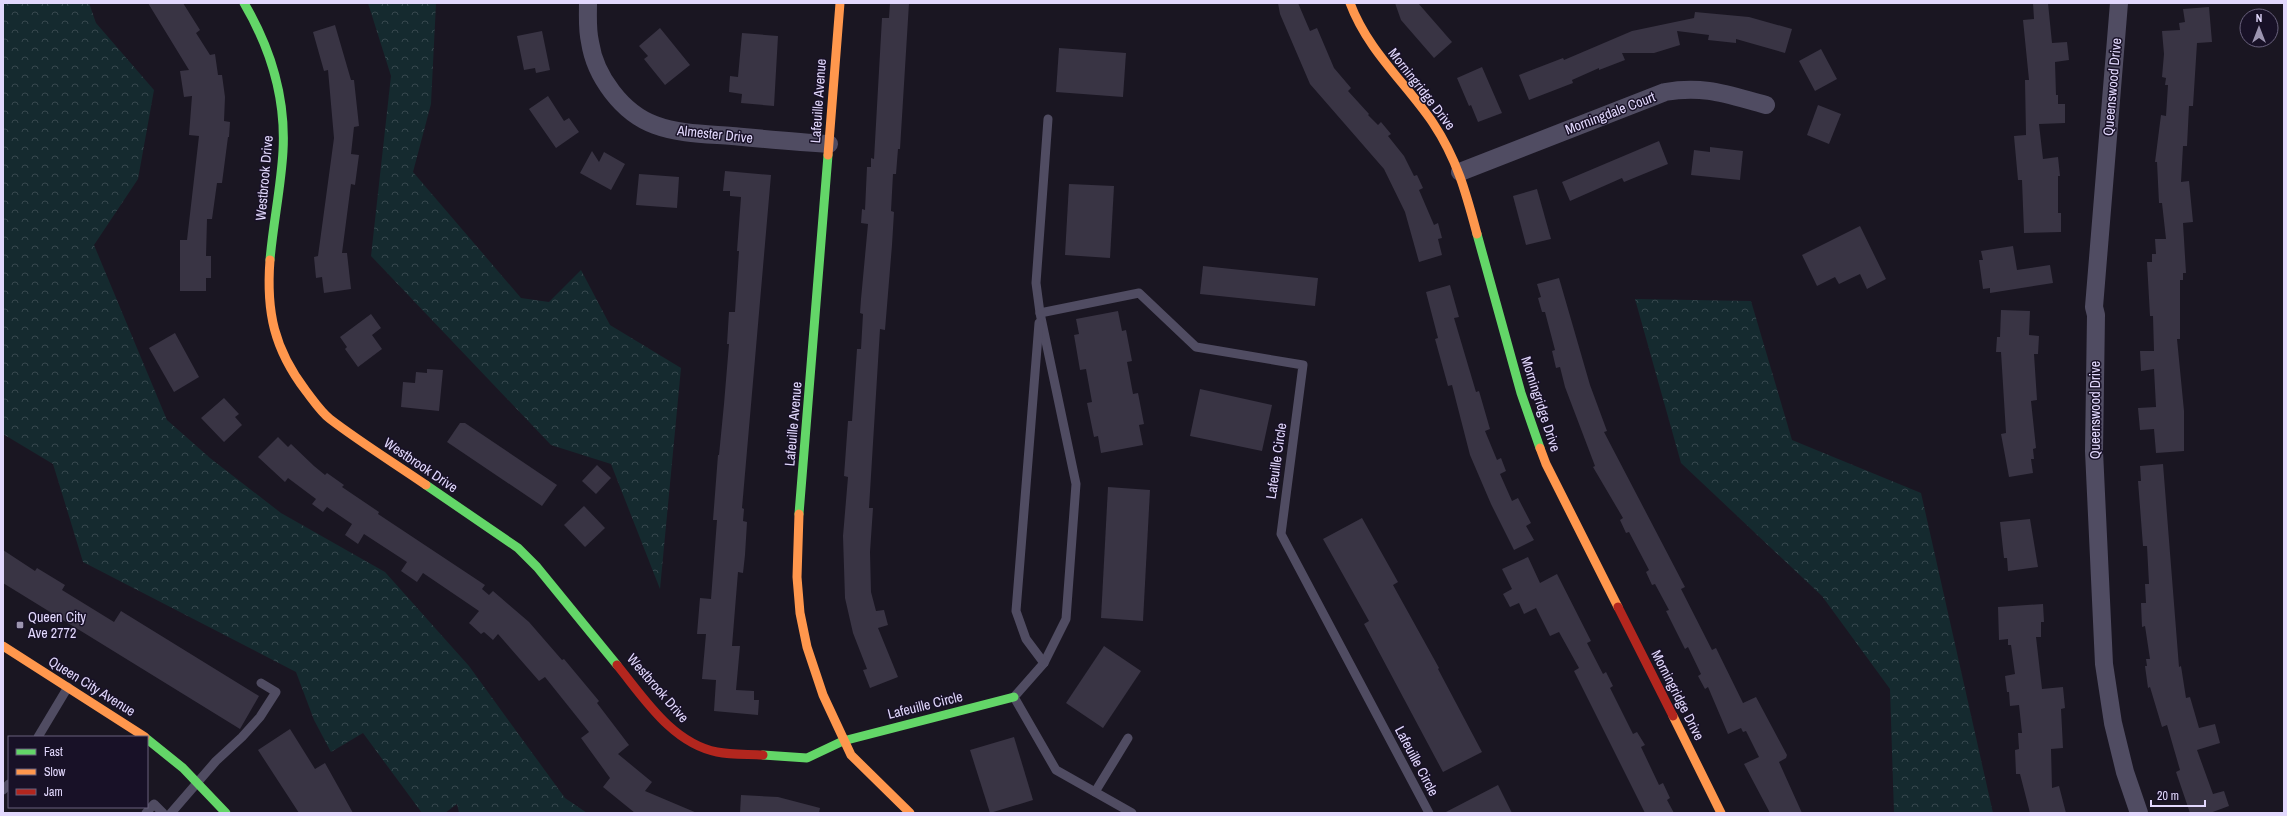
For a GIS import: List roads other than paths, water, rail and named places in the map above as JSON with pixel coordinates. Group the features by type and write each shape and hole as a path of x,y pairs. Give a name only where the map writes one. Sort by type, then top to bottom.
{"street":[{"name":"Westbrook Drive","path":"244,3 266,41 276,70 282,102 282,172 268,282 270,313 279,346 292,372 309,397 329,418 346,431 518,548 537,567 660,717 682,738 717,752 807,758 843,741"},
{"name":"Almester Drive","path":"588,3 590,43 596,64 606,83 621,102 639,117 654,125 679,132 829,144"},
{"name":"Lafeuille Avenue","path":"840,3 798,532 797,577 800,613 807,647 823,695 843,741 851,755 910,813"},
{"name":"Morningridge Drive","path":"1350,3 1362,30 1376,52 1429,117 1446,144 1460,172 1521,393 1546,464 1722,813"},
{"name":"Queenswood Drive","path":"2119,3 2094,306 2096,315 2094,451 2104,664 2112,723 2125,772 2139,813"},
{"name":"Morningdale Court","path":"1460,172 1665,92 1687,88 1704,89 1766,105"},
{"name":"Queen City Avenue","path":"3,646 143,736"},
{"name":"Lafeuille Circle","path":"843,741 1014,697"},
{"name":"Queen City Avenue","path":"148,740 183,768 226,813"}],"lane":[{"path":"1048,119 1036,283 1040,313 1076,484 1066,619 1044,663 1014,697 1056,770 1132,813"},
{"name":"Lafeuille Circle","path":"1040,313 1139,293 1196,347 1303,365 1281,534 1429,813"},
{"path":"1040,313 1016,611 1026,639 1044,663"},
{"path":"171,813 216,761 242,738 260,717 276,692 261,683"},
{"path":"39,736 68,687"},
{"path":"1095,792 1128,738"},
{"path":"146,813 154,804 163,813"}],"place":[{"name":"Queen City Ave 2772","path":"20,625"}]}
